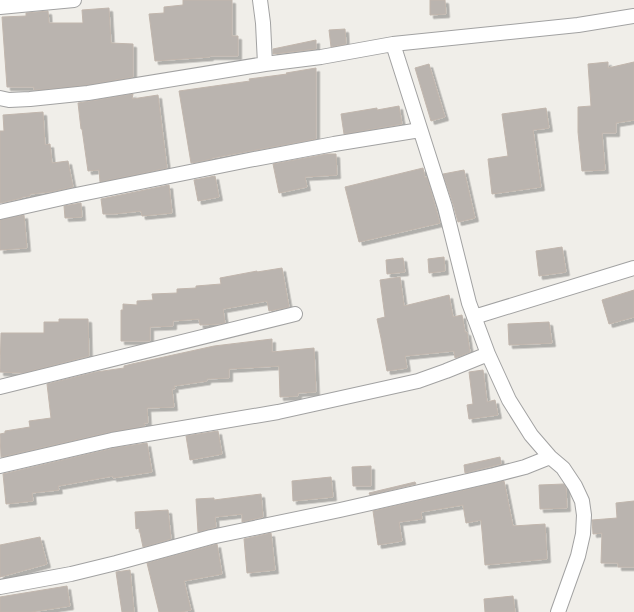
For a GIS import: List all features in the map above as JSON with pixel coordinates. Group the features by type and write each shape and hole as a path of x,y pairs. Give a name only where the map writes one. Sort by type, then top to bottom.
{"street":[{"path":"0,7 74,0"},
{"path":"260,0 265,64"},
{"path":"0,98 8,100 30,99 88,93 265,64 321,57 393,44 578,25 634,16"},
{"path":"393,44 445,207 469,302 488,354 509,400 531,435 550,457 564,468 582,501 584,515 583,534 578,556 558,612"},
{"path":"0,212 249,160 420,130"},
{"path":"474,317 634,268"},
{"path":"0,387 295,314"},
{"path":"0,466 112,440 278,412 418,381 488,354"},
{"path":"0,587 56,577 116,563 211,537 340,510 494,475 525,467 550,457"}],"building":[{"path":"183,0 232,0 232,36 238,36 238,56 210,56 155,61 149,14 164,13 164,7 183,5"},
{"path":"430,0 445,0 446,14 430,15"},
{"path":"109,8 111,43 133,44 133,77 87,85 38,90 34,90 34,87 7,87 2,17 26,16 26,13 48,11 49,23 83,23 82,10"},
{"path":"345,29 346,44 331,47 329,30"},
{"path":"316,40 316,49 273,54 273,49"},
{"path":"608,62 608,68 634,62 634,120 616,123 616,133 602,133 605,170 582,171 578,132 578,107 591,106 588,64"},
{"path":"429,64 445,117 431,121 415,68"},
{"path":"316,68 316,139 191,163 179,91 250,81 249,79 287,74 286,73"},
{"path":"133,94 132,99 158,95 167,168 100,182 99,170 88,171 78,103"},
{"path":"399,106 402,124 344,134 341,114"},
{"path":"546,108 549,128 533,130 541,187 492,194 488,159 508,156 502,114"},
{"path":"43,112 45,145 50,144 52,163 68,161 73,187 50,192 30,194 30,196 0,203 0,131 4,131 3,115"},
{"path":"327,154 336,154 337,175 305,177 307,187 279,193 273,164"},
{"path":"423,168 440,223 359,242 345,187"},
{"path":"464,170 475,218 458,222 443,174"},
{"path":"215,176 219,197 198,201 194,180"},
{"path":"169,185 172,213 142,216 141,211 103,214 101,199"},
{"path":"81,203 82,217 65,218 64,206"},
{"path":"24,215 27,248 0,250 0,220"},
{"path":"562,247 566,272 539,276 536,251"},
{"path":"444,257 445,271 429,273 428,259"},
{"path":"403,258 405,272 387,274 386,260"},
{"path":"282,268 289,307 269,311 267,301 223,309 225,323 200,325 199,319 173,321 173,326 150,327 150,341 121,341 121,310 123,310 123,304 137,305 137,301 153,300 152,294 177,293 177,289 221,284 220,278"},
{"path":"400,277 404,306 449,295 453,317 462,315 465,332 467,332 470,352 455,358 454,351 405,356 407,368 387,371 377,319 385,317 380,280"},
{"path":"634,290 634,317 609,324 602,300"},
{"path":"59,319 88,319 89,356 23,373 0,372 1,333 44,333 44,322 59,322"},
{"path":"549,322 552,343 509,345 508,324"},
{"path":"272,339 272,352 314,348 316,392 298,393 298,396 280,397 279,366 229,369 229,378 207,379 207,381 174,386 175,389 172,389 174,407 147,408 148,423 144,423 145,426 110,432 1,457 0,434 5,433 5,431 30,427 29,421 51,418 47,384 96,372 124,368 124,366 132,364 214,346"},
{"path":"483,370 487,402 495,400 498,415 469,419 467,405 473,404 469,372"},
{"path":"218,431 222,454 190,460 186,436"},
{"path":"147,443 152,472 113,478 113,476 58,486 59,490 32,493 33,501 6,504 3,474 114,448"},
{"path":"500,457 501,464 465,473 464,465"},
{"path":"371,466 371,486 353,486 352,467"},
{"path":"331,477 333,497 293,501 292,481"},
{"path":"504,481 513,526 545,524 547,559 485,565 481,520 466,523 463,505 421,512 422,519 399,522 402,541 378,545 373,511"},
{"path":"415,482 416,484 370,495 369,493"},
{"path":"564,484 566,487 567,508 540,509 539,485"},
{"path":"261,494 263,517 242,522 242,514 215,517 216,527 198,532 196,499 214,498 214,500"},
{"path":"634,501 634,567 618,567 618,563 601,563 602,533 593,534 592,520 617,518 616,503"},
{"path":"168,510 171,539 143,547 139,528 136,529 135,512"},
{"path":"271,533 275,570 247,573 244,539"},
{"path":"40,537 47,564 0,577 0,545"},
{"path":"217,544 222,574 184,581 191,610 181,612 159,612 147,563"},
{"path":"130,570 134,612 122,612 116,572"},
{"path":"67,586 70,606 31,612 0,612 0,597"},
{"path":"513,596 515,612 485,612 484,599"}]}
